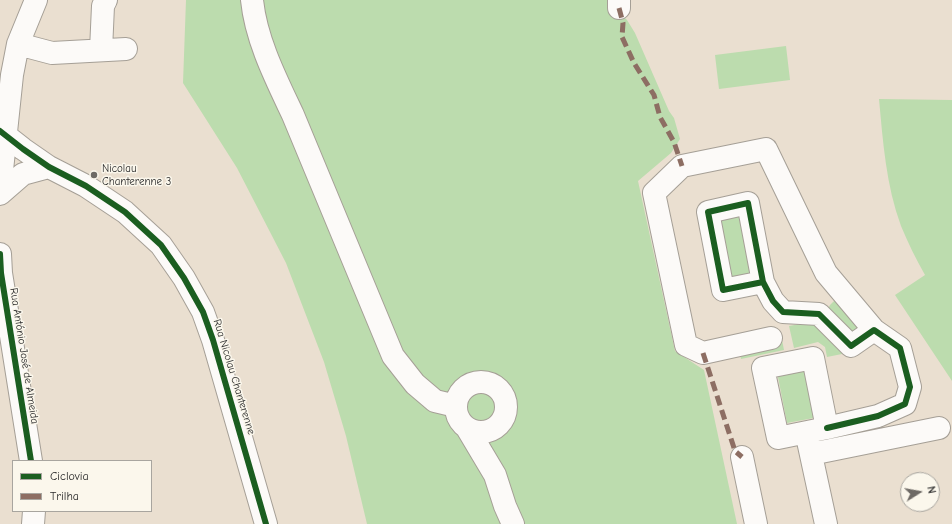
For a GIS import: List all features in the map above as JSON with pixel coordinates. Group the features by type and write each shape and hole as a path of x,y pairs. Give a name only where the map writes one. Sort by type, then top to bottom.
{"street":[{"path":"0,189 2,132 12,75 18,44 36,0"},
{"path":"101,50 103,6 106,0"},
{"path":"252,0 261,44 293,115 393,356 414,384 435,401 456,406"},
{"path":"18,44 52,53 126,49"},
{"name":"Rua Nicolau Chanterenne","path":"2,132 49,167 86,186 125,212 161,245 184,278 203,312 214,340 266,524"},
{"path":"771,338 703,353 686,345 654,193 682,166 766,149 826,274 874,330 900,348 910,387 905,404 878,416 816,430 811,454 826,524"},
{"path":"0,194 23,174 49,167"},
{"name":"Rua António José de Almeida","path":"0,254 1,273 31,460"},
{"path":"763,282 774,301 783,312 819,314 851,346 874,330"},
{"path":"467,428 483,432 498,426 503,419 506,412 506,403 498,389 492,384 484,382 476,383 468,386 462,391 456,406 457,415 467,428 495,475 505,506 513,524"},
{"path":"495,475 498,426"},
{"path":"811,454 939,428"},
{"path":"742,457 756,524"},
{"path":"33,524 34,512"}],"green space":[{"path":"186,0 607,0 627,20 635,33 669,111 674,118 680,139 671,153 638,181 675,351 704,370 737,524 367,524 346,436 324,362 286,263 237,168 183,83"},
{"path":"786,46 790,80 719,89 715,55"},
{"path":"879,99 952,100 952,381 895,295 925,275 912,251 896,211 886,163"},
{"path":"746,210 759,275 726,282 713,216"},
{"path":"837,298 862,325 851,336 828,309"},
{"path":"805,323 821,326 840,345 842,354 827,357 825,347 818,342 794,348 789,326"},
{"path":"782,340 784,350 741,359 739,349"},
{"path":"808,366 819,417 787,423 777,372"}],"marked path":[{"path":"619,8 623,23 622,37 634,63 654,95 660,117 674,142 682,166"},
{"path":"703,353 735,451 742,457"}],"cycle path":[{"path":"0,131 49,167 86,186 125,212 161,245 184,278 203,312 213,340 266,524"},
{"path":"763,282 723,290 708,212 748,203 763,282 773,301 783,312 819,314 851,346 874,330 900,348 910,387 905,404 878,416 827,428"},
{"path":"0,254 1,273 31,460"}],"place":[{"name":"Nicolau Chanterenne 3","path":"94,175"}]}
